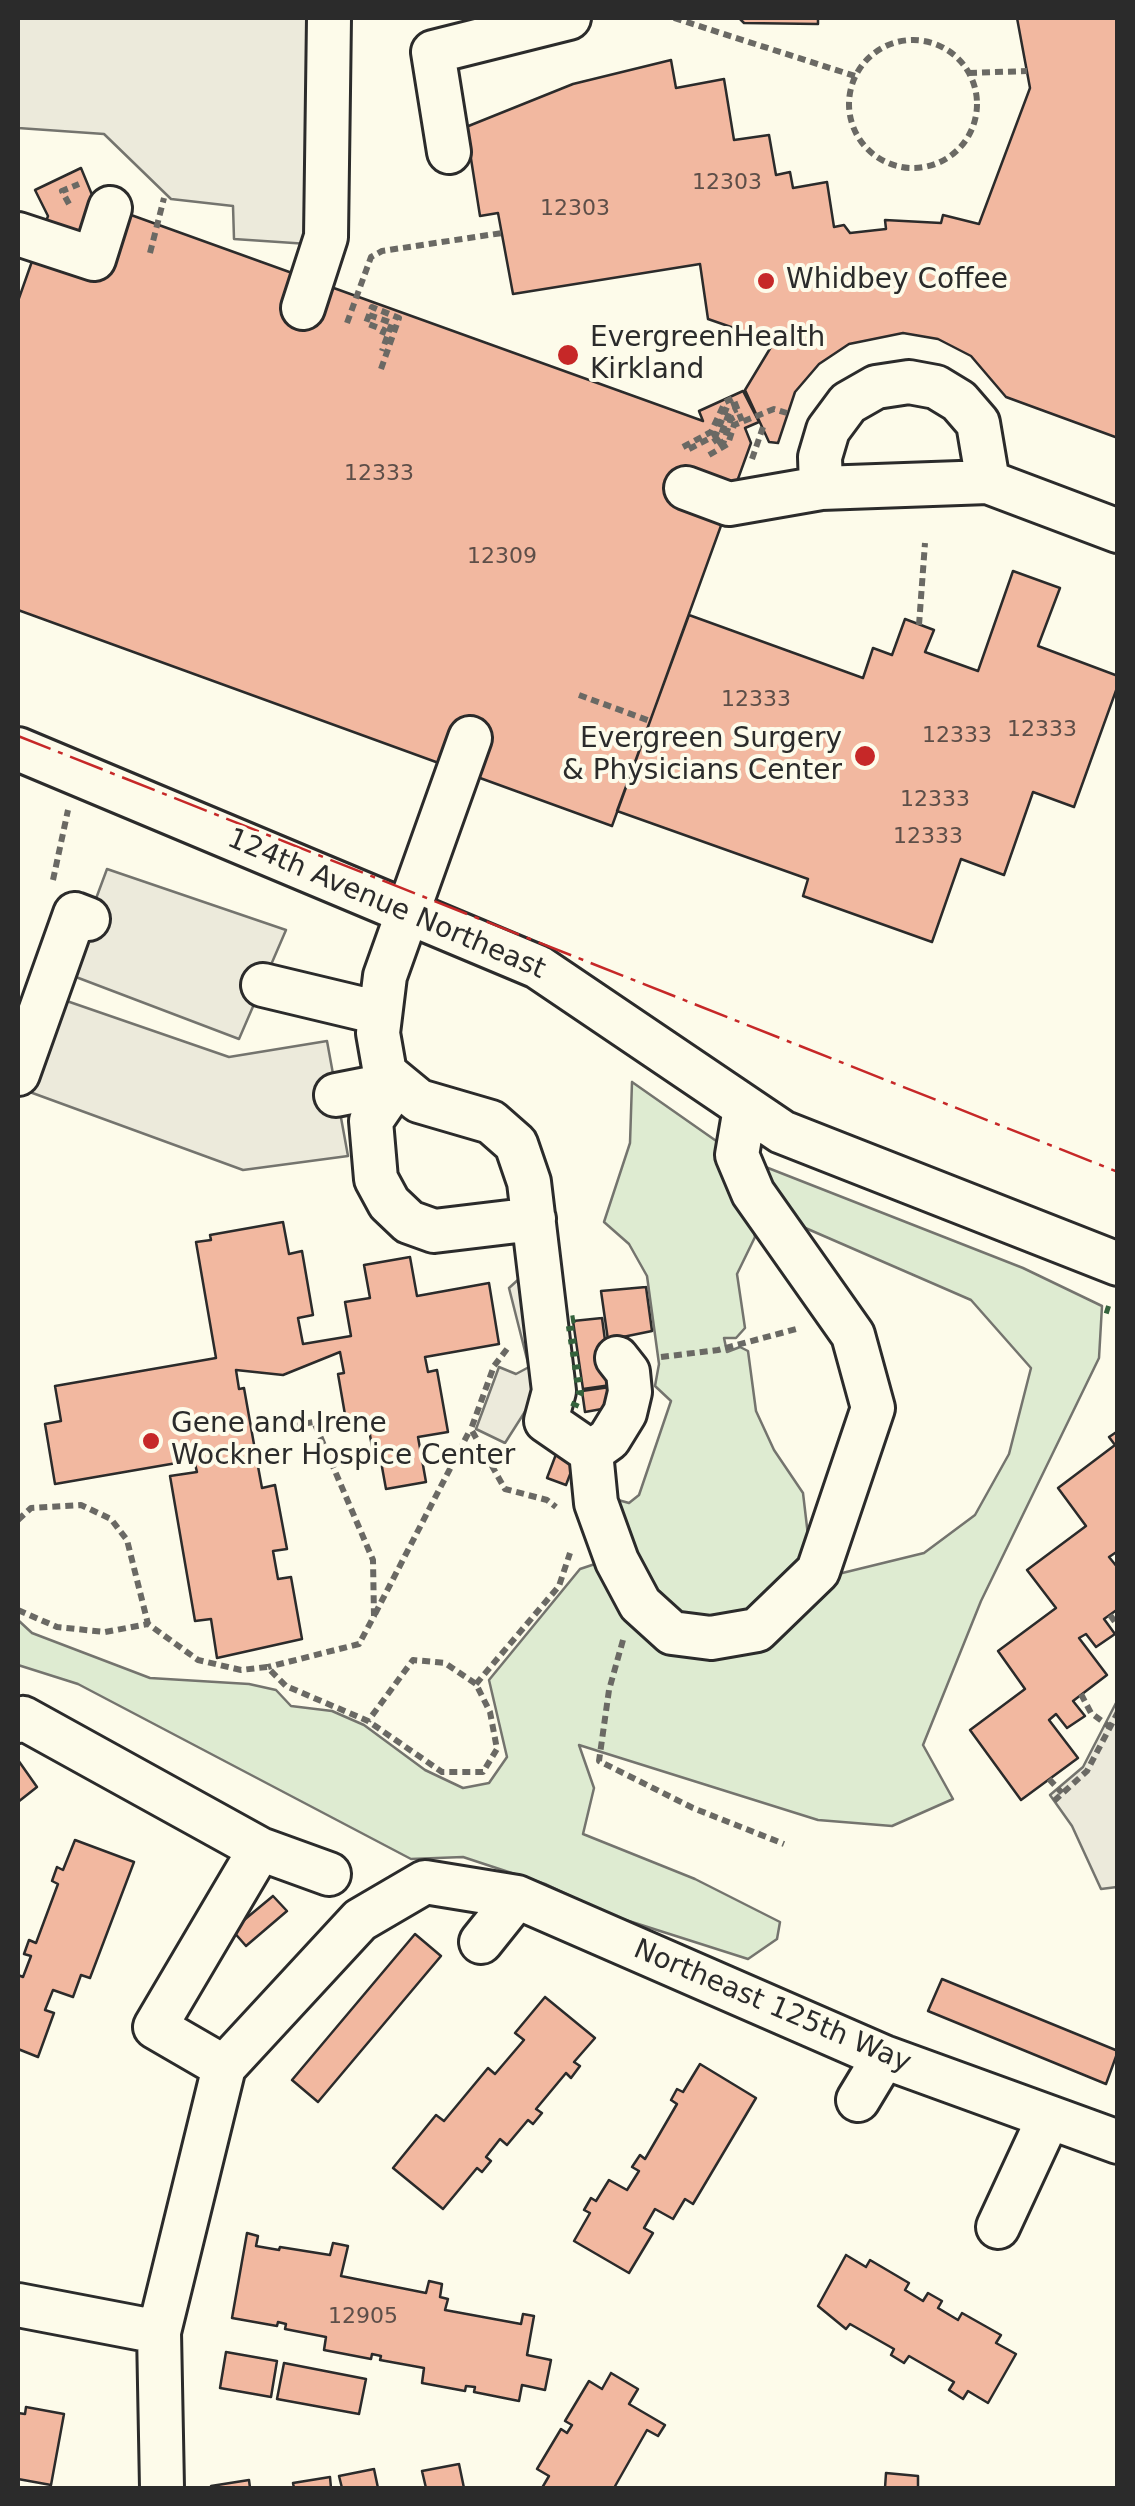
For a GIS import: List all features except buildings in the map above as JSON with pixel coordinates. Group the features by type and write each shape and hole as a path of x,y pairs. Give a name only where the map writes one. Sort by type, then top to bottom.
{"street":[{"path":"303,308 326,236 329,18"},
{"path":"449,152 432,52 569,18"},
{"path":"95,196 120,259"},
{"path":"18,234 120,259"},
{"path":"821,488 820,457 828,430 848,403 876,386 909,382 936,387 960,402 978,423 988,482"},
{"path":"684,463 729,504 821,488 988,482 1118,531"},
{"path":"470,738 385,976 378,1033 385,1073 418,1102 490,1122 516,1144 530,1182 545,1307 554,1391 546,1420 591,1452 596,1503 635,1596 672,1633 711,1638 757,1630 818,1571 873,1408 853,1335 752,1193 737,1155 745,1108"},
{"name":"124th Avenue Northeast","path":"18,749 538,967 782,1132 1117,1261"},
{"path":"18,1074 40,1032 76,914 88,918"},
{"path":"263,985 380,1014"},
{"path":"336,1095 397,1083"},
{"path":"397,1083 370,1121 373,1166 388,1203 409,1222 434,1230 534,1219"},
{"path":"591,1452 608,1439 625,1414 628,1372 617,1358"},
{"path":"20,1719 260,1849 329,1874"},
{"path":"162,2488 158,2332 224,2067 156,2027 260,1849"},
{"name":"Northeast 125th Way","path":"224,2067 360,1920 426,1882 518,1897 884,2056 1118,2142"},
{"path":"481,1942 518,1897"},
{"path":"858,2100 884,2056"},
{"path":"998,2228 1048,2117"},
{"path":"18,2305 158,2332"}],"path":[{"path":"674,18 855,76"},
{"path":"904,40 926,40 946,48 969,73 978,105 974,126 962,146 945,161 923,168 900,168 879,160 862,144 852,124 848,102 855,76 865,60 883,46 904,40"},
{"path":"969,73 1026,71"},
{"path":"62,192 95,196"},
{"path":"120,259 164,198"},
{"path":"347,323 371,257 382,251 502,233"},
{"path":"381,370 399,318 372,308 366,323 384,330 382,335"},
{"path":"369,315 396,320 381,352 388,326 369,315"},
{"path":"684,463 716,435 727,407 738,412 774,408 788,413"},
{"path":"684,463 724,441 738,412"},
{"path":"752,460 762,428"},
{"path":"919,625 925,543"},
{"path":"579,694 650,721"},
{"path":"60,862 75,773"},
{"path":"18,1520 32,1508 81,1505 111,1519 127,1540 148,1624 198,1660 241,1670 267,1668 359,1644 471,1429 494,1366 545,1307"},
{"path":"617,1358 718,1350 839,1316"},
{"path":"266,1430 314,1422 373,1560 374,1616"},
{"path":"471,1429 505,1489 547,1500 568,1516"},
{"path":"476,1684 558,1586 573,1543"},
{"path":"635,1596 609,1690 599,1761 692,1808 784,1844"},
{"path":"18,1610 57,1627 89,1630 148,1624"},
{"path":"1110,1615 1118,1626"},
{"path":"267,1668 286,1686 368,1721 442,1772 483,1772 497,1749 490,1712 476,1684 445,1663 412,1660 368,1721"},
{"path":"1081,1694 1091,1714 1110,1727"},
{"path":"1054,1801 1086,1771 1118,1712"},
{"path":"1049,1779 1062,1793"}],"green space":[{"path":"632,1082 722,1145 753,1224 755,1237 737,1274 745,1328 736,1338 724,1338 727,1352 740,1347 748,1351 756,1411 774,1450 803,1493 811,1561 743,1621 668,1619 600,1495 629,1503 639,1495 671,1401 655,1386 659,1364 647,1276 629,1244 604,1222 630,1143"},
{"path":"763,1166 1023,1268 1102,1306 1099,1358 981,1601 923,1745 953,1799 892,1826 818,1820 579,1745 594,1788 583,1834 695,1879 780,1922 777,1939 748,1959 610,1915 545,1884 463,1857 411,1859 78,1684 18,1665 18,1620 32,1633 150,1678 249,1684 276,1690 291,1706 332,1711 364,1725 425,1770 463,1788 489,1783 507,1757 489,1680 580,1569 601,1562 675,1652 830,1576 924,1553 975,1515 1009,1454 1031,1368 971,1300 787,1220"}],"shaded area":[{"path":"18,18 346,18 338,246 234,239 233,206 171,199 104,134 18,128"},
{"path":"107,869 286,930 239,1039 68,974"},
{"path":"61,999 229,1057 327,1041 348,1156 243,1170 27,1091"},
{"path":"531,1268 547,1377 505,1443 476,1429 499,1367 516,1374 529,1367 509,1288"},
{"path":"1117,1701 1117,1887 1101,1889 1072,1826 1050,1795 1083,1767"}],"hedge":[{"path":"1105,1309 1118,1313"},
{"path":"574,1407 580,1393 569,1320 575,1319"}],"power":[{"path":"18,736 1118,1172"}],"place":[{"name":"Whidbey Coffee","path":"766,281"},
{"name":"EvergreenHealth Kirkland","path":"568,355"},
{"name":"Evergreen Surgery & Physicians Center","path":"865,756"},
{"name":"Gene and Irene Wockner Hospice Center","path":"151,1441"}]}
